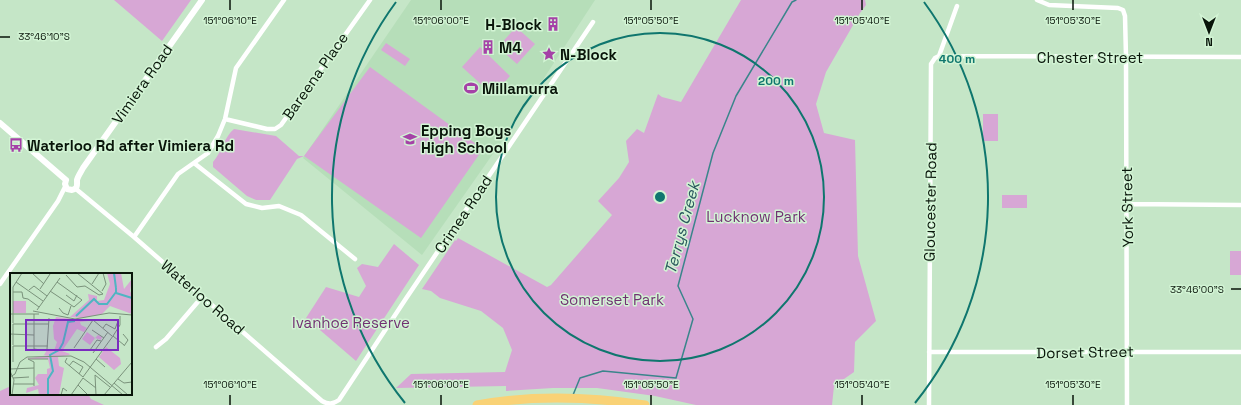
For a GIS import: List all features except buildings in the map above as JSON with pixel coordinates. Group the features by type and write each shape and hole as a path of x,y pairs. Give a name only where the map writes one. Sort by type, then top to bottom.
{"highway":[{"path":"477,405 525,400 576,399 625,402 645,405"}],"street":[{"name":"Vimiera Road","path":"75,179 202,0"},
{"path":"134,237 178,174 208,153 218,136 225,119 236,68 284,0"},
{"name":"Bareena Place","path":"225,119 267,129 275,129 280,125 370,0"},
{"name":"York Street","path":"1037,0 1049,5 1118,8 1123,10 1125,16 1127,405"},
{"name":"Gloucester Road","path":"929,405 931,64 932,60 939,56 957,6"},
{"name":"Crimea Road","path":"331,404 339,400 593,22"},
{"name":"Chester Street","path":"939,56 1241,57"},
{"path":"0,122 66,180 65,182 70,189"},
{"path":"194,163 246,204 262,208 279,206 301,214 355,259"},
{"path":"0,284 58,201 70,189 78,185 75,179 68,178 66,180"},
{"name":"Waterloo Road","path":"70,189 134,237 322,401 327,404 331,404"},
{"path":"1127,204 1241,205"},
{"path":"156,347 166,339 202,297"},
{"name":"Dorset Street","path":"929,352 1241,352"}],"shaded area":[{"name":"Epping Boys High School","path":"411,0 595,0 516,121 422,255 303,158"}],"green space":[{"path":"114,0 191,0 162,41"},
{"name":"Lucknow Park","path":"741,0 865,0 866,5 826,72 816,104 824,133 855,140 858,256 876,321 855,342 854,372 834,386 832,405 696,405 655,396 597,388 553,388 506,391 506,386 396,388 411,374 505,372 512,350 503,328 481,311 440,298 431,291 422,289 455,240 456,241 458,238 547,287 551,285 612,215 598,201 619,178 629,162 626,141 637,129 644,133 658,94 662,97 681,102"},
{"path":"516,27 535,44 517,64 498,47"},
{"path":"386,43 410,59 405,66 381,50"},
{"path":"480,47 510,76 493,95 462,67"},
{"path":"370,67 483,149 421,238 304,156"},
{"path":"983,114 998,114 998,141 983,141"},
{"path":"234,129 276,136 299,156 304,156 297,159 270,200 256,200 247,196 213,167 213,162 228,136"},
{"path":"1002,195 1027,195 1027,208 1002,208"},
{"name":"Ivanhoe Reserve","path":"394,244 419,265 356,361 306,318 326,287 359,297 366,286 357,268 362,264 378,267"},
{"path":"1230,251 1241,251 1241,275 1230,275"},
{"path":"10,386 10,395 89,395 91,399 104,405 0,405 0,391"}],"waterway":[{"name":"Terrys Creek","path":"573,395 580,378 603,371 676,378 693,319 678,286 713,153 736,96 792,2 796,0"}],"place":[{"name":"H-Block","path":"553,24"},
{"name":"M4","path":"488,47"},
{"name":"N-Block","path":"549,54"},
{"name":"Millamurra","path":"471,88"},
{"name":"Epping Boys High School","path":"410,139"},
{"name":"Waterloo Rd after Vimiera Rd","path":"16,145"}],"park label":[{"name":"Somerset Park","path":"612,299"}]}
